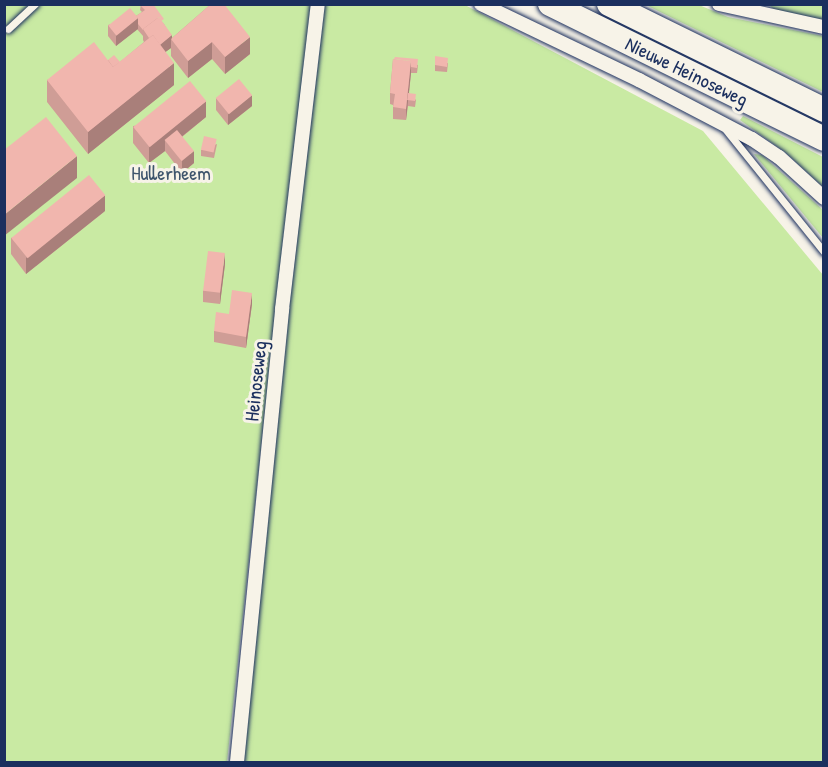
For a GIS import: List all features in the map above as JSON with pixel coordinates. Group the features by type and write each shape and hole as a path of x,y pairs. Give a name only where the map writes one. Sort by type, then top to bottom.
{"highway":[{"name":"Nieuwe Heinoseweg","path":"550,4 824,139"},
{"name":"Nieuwe Heinoseweg","path":"609,4 824,110"}],"street":[{"name":"Heinoseweg","path":"237,762 282,309 318,4"},
{"path":"481,4 718,120 779,157 824,198"},
{"path":"719,4 824,27"}],"lane":[{"path":"8,29 34,4"},
{"path":"718,120 824,252"}],"green space":[{"name":"Hullerheem","path":"4,5 465,5 703,131 823,275 823,762 242,762 288,312 277,302 227,762 5,762"},
{"path":"646,5 699,5 728,17 823,36 823,92"},
{"path":"769,5 823,5 823,21 778,13"},
{"path":"743,116 823,157 823,187 786,153 740,120"},
{"path":"754,154 762,155 823,210 823,238"}],"building":[{"path":"153,4 164,19 161,21 159,17 143,30 136,16 145,10 140,5"},
{"path":"211,4 224,4 250,37 225,57 212,42 188,61 171,39"},
{"path":"130,8 138,18 116,36 108,26"},
{"path":"159,17 172,35 160,45 153,35 149,38 143,29"},
{"path":"153,35 174,63 88,132 47,80 94,42 113,67"},
{"path":"114,55 120,62 113,67 108,60"},
{"path":"435,56 448,58 447,67 435,65"},
{"path":"395,57 418,59 417,68 411,67 411,61 394,59"},
{"path":"393,59 411,61 406,109 393,107 395,94 390,93"},
{"path":"239,79 252,95 229,114 216,98"},
{"path":"190,81 206,101 150,147 133,127"},
{"path":"408,93 416,94 415,101 407,100"},
{"path":"46,117 77,156 4,215 4,150"},
{"path":"177,130 194,151 182,161 165,140"},
{"path":"204,136 217,139 214,153 201,150"},
{"path":"89,175 105,195 28,258 11,238"},
{"path":"208,251 225,253 220,293 203,291"},
{"path":"232,290 252,293 246,337 214,331 216,312 229,314"}]}
